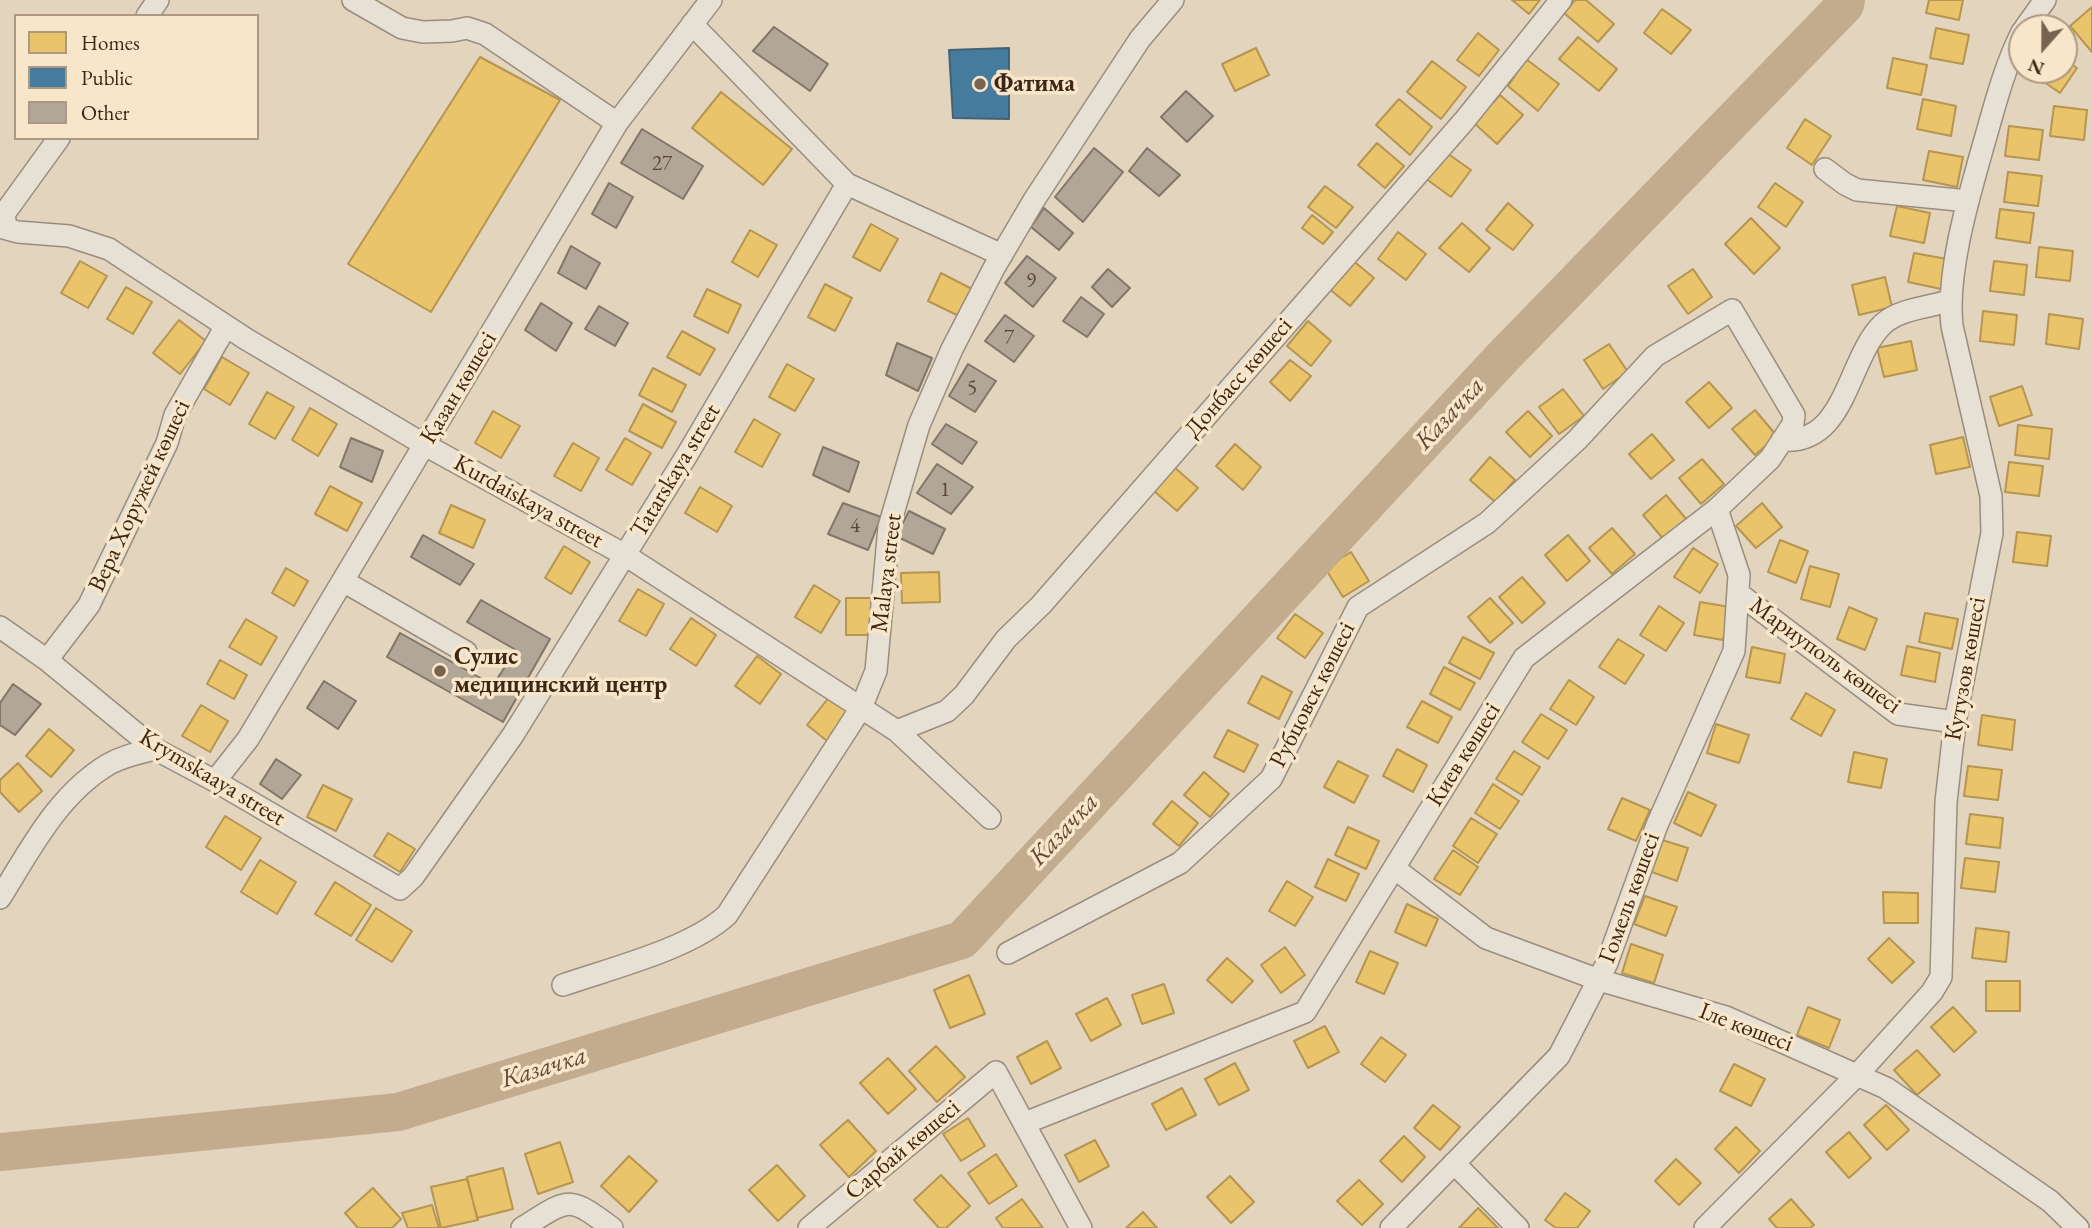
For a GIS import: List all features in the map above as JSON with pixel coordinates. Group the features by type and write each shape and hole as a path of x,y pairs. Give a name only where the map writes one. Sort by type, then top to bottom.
{"street":[{"path":"353,0 402,28 423,32 467,28 485,34 617,123"},
{"name":"Қазан көшесі","path":"215,781 248,739 617,123 711,0"},
{"name":"Malaya street","path":"563,985 687,941 713,927 727,915 861,708 876,671 889,527 919,425 952,349 1034,200 1140,39 1173,0"},
{"name":"Донбасс көшесі","path":"897,731 947,711 964,695 1006,639 1041,605 1464,121 1561,0"},
{"path":"692,23 847,184 1002,255"},
{"name":"Кутузов көшесі","path":"1706,1228 1858,1074 1933,992 1941,977 1946,802 1955,722 1992,533 1991,496 1952,327 1950,302 1968,201 2008,60"},
{"path":"3,227 4,214 58,140"},
{"path":"1825,169 1857,190 1968,201"},
{"name":"Tatarskaya street","path":"400,889 413,877 513,735 625,555 847,184"},
{"name":"Kurdaiskaya street","path":"3,227 19,232 69,236 108,249 226,326 425,444 625,555 897,731 990,818"},
{"path":"1783,440 1793,441 1806,436 1823,427 1835,415 1855,370 1882,325 1897,315 1950,302"},
{"name":"Киев көшесі","path":"1025,1123 1305,1012 1524,658 1717,509 1770,459 1793,424 1794,415 1732,310"},
{"name":"Рубцовск көшесі","path":"1008,953 1180,863 1271,779 1358,607 1487,523 1577,440 1655,356 1732,310"},
{"name":"Вера Хоружей көшесі","path":"47,660 89,605 167,443 176,415 226,326"},
{"name":"Гомель көшесі","path":"1391,1228 1559,1056 1607,963 1657,825 1734,651 1739,575 1717,509"},
{"path":"343,581 466,652"},
{"name":"Мариуполь көшесі","path":"1738,593 1898,714 1955,722"},
{"name":"Krymskaaya street","path":"0,627 47,660 155,750 215,781 400,889"},
{"path":"0,898 45,826 75,789 109,764 131,755 155,750"},
{"name":"Іле көшесі","path":"1394,867 1486,937 1599,980 1726,1017 1886,1088 2050,1201 2078,1228"},
{"name":"Сарбай көшесі","path":"809,1228 996,1072 1025,1123"},
{"path":"1025,1123 1081,1228"},
{"path":"1454,1163 1518,1228"},
{"path":"522,1228 558,1206 571,1203 584,1207 612,1228"}],"building: Homes":[{"path":"1512,0 1540,0 1529,14"},
{"path":"1575,0 1586,0 1614,24 1598,42 1564,13"},
{"path":"1929,0 1963,0 1959,20 1926,13"},
{"path":"2092,7 2092,52 2078,35 2078,19"},
{"path":"1662,9 1691,30 1671,54 1644,33"},
{"path":"1936,28 1969,35 1963,64 1930,58"},
{"path":"1478,33 1499,50 1479,76 1457,60"},
{"path":"1578,37 1617,69 1599,91 1559,59"},
{"path":"1256,48 1269,75 1235,91 1222,64"},
{"path":"480,57 560,100 431,312 348,264"},
{"path":"1893,58 1927,65 1921,95 1887,88"},
{"path":"1526,59 1559,84 1538,111 1508,86"},
{"path":"1432,61 1466,87 1441,119 1407,92"},
{"path":"2047,84 2066,84 2060,93"},
{"path":"721,92 792,149 763,185 692,128"},
{"path":"1500,95 1523,115 1497,144 1474,123"},
{"path":"1399,99 1432,127 1410,155 1376,125"},
{"path":"1923,99 1956,106 1951,136 1917,129"},
{"path":"2054,106 2087,110 2084,140 2050,136"},
{"path":"1805,119 1831,136 1812,165 1787,148"},
{"path":"2009,126 2043,130 2039,160 2005,156"},
{"path":"1377,143 1404,166 1385,188 1358,165"},
{"path":"1444,151 1471,170 1451,197 1425,178"},
{"path":"1929,151 1963,157 1957,187 1923,180"},
{"path":"2008,172 2042,176 2038,206 2004,202"},
{"path":"1775,183 1803,202 1786,227 1758,207"},
{"path":"1325,186 1353,207 1336,228 1308,207"},
{"path":"1508,203 1533,225 1513,250 1486,230"},
{"path":"1897,206 1930,213 1924,243 1890,236"},
{"path":"2000,209 2034,213 2030,243 1996,238"},
{"path":"1312,215 1333,232 1323,244 1302,228"},
{"path":"1751,218 1780,248 1754,274 1725,244"},
{"path":"1462,223 1490,248 1469,272 1439,248"},
{"path":"871,224 898,239 880,271 853,257"},
{"path":"750,230 777,245 758,277 732,262"},
{"path":"1398,232 1426,254 1406,280 1378,259"},
{"path":"2039,247 2073,251 2070,281 2036,277"},
{"path":"1914,253 1947,259 1941,289 1908,282"},
{"path":"1351,259 1374,278 1350,306 1327,287"},
{"path":"80,261 107,276 88,308 61,293"},
{"path":"1994,261 2027,265 2024,295 1990,291"},
{"path":"1693,269 1712,297 1688,314 1668,286"},
{"path":"941,273 974,290 961,317 928,301"},
{"path":"1885,277 1892,307 1859,315 1852,285"},
{"path":"825,284 852,298 835,331 808,317"},
{"path":"126,287 152,302 133,334 107,319"},
{"path":"707,289 741,305 728,333 694,316"},
{"path":"1983,311 2017,315 2014,345 1980,341"},
{"path":"2049,314 2083,319 2079,349 2046,344"},
{"path":"179,320 206,341 180,374 153,353"},
{"path":"1308,321 1331,341 1311,366 1287,346"},
{"path":"682,331 715,349 700,375 667,357"},
{"path":"1911,341 1917,370 1884,377 1877,348"},
{"path":"1609,344 1628,372 1603,389 1584,360"},
{"path":"222,357 249,373 230,405 204,389"},
{"path":"1290,360 1311,376 1290,401 1270,382"},
{"path":"787,364 814,379 795,411 769,397"},
{"path":"653,368 686,385 672,412 639,395"},
{"path":"1709,382 1732,408 1709,428 1686,402"},
{"path":"2022,386 2032,415 1999,426 1990,397"},
{"path":"1563,389 1584,416 1559,434 1539,407"},
{"path":"267,392 294,407 275,439 249,424"},
{"path":"643,404 676,422 662,448 629,431"},
{"path":"310,408 337,424 318,456 292,440"},
{"path":"1755,410 1777,436 1755,455 1732,429"},
{"path":"493,411 520,426 501,458 475,443"},
{"path":"1528,411 1552,436 1530,457 1506,432"},
{"path":"754,419 780,434 762,467 735,452"},
{"path":"2018,425 2052,429 2049,459 2015,455"},
{"path":"1652,434 1674,460 1651,479 1629,454"},
{"path":"1963,437 1970,467 1936,474 1930,445"},
{"path":"625,438 651,453 632,485 606,470"},
{"path":"573,443 599,458 581,491 554,476"},
{"path":"1235,444 1261,467 1243,490 1216,466"},
{"path":"1490,457 1515,480 1495,502 1470,480"},
{"path":"1702,459 1724,484 1701,504 1679,478"},
{"path":"2009,462 2043,466 2039,496 2005,492"},
{"path":"1174,467 1198,488 1177,511 1154,491"},
{"path":"330,486 362,503 347,531 315,514"},
{"path":"700,487 732,506 717,532 685,513"},
{"path":"1666,495 1688,521 1665,541 1643,515"},
{"path":"1762,503 1782,527 1756,548 1736,526"},
{"path":"451,505 485,520 473,548 439,533"},
{"path":"1612,528 1635,554 1612,574 1589,548"},
{"path":"2017,532 2051,536 2047,566 2013,562"},
{"path":"1568,535 1590,561 1567,581 1545,555"},
{"path":"1780,540 1808,551 1796,583 1768,572"},
{"path":"564,546 590,562 571,594 545,578"},
{"path":"1693,548 1718,564 1700,593 1674,577"},
{"path":"1351,552 1369,581 1343,597 1325,568"},
{"path":"1810,566 1839,574 1830,607 1801,599"},
{"path":"286,568 308,581 294,606 272,593"},
{"path":"939,572 940,602 902,603 901,573"},
{"path":"1522,577 1545,603 1522,623 1499,597"},
{"path":"814,585 840,601 821,633 795,617"},
{"path":"638,589 664,604 646,636 619,621"},
{"path":"846,598 877,598 876,635 846,635"},
{"path":"1490,598 1513,623 1490,643 1468,617"},
{"path":"1700,602 1730,607 1723,640 1694,635"},
{"path":"1659,606 1684,623 1666,651 1640,635"},
{"path":"1849,607 1877,619 1865,650 1837,639"},
{"path":"1925,613 1958,619 1952,649 1919,642"},
{"path":"1295,614 1323,633 1305,658 1277,638"},
{"path":"691,618 716,635 696,666 670,649"},
{"path":"246,619 277,637 261,665 229,647"},
{"path":"1463,637 1494,653 1480,679 1449,663"},
{"path":"1618,639 1644,655 1625,684 1599,667"},
{"path":"1907,646 1940,653 1935,682 1901,675"},
{"path":"1752,647 1785,654 1780,683 1746,677"},
{"path":"757,656 781,674 760,704 735,686"},
{"path":"220,660 247,675 234,699 207,684"},
{"path":"1444,667 1475,683 1460,710 1430,694"},
{"path":"1262,676 1292,692 1279,719 1248,703"},
{"path":"1569,680 1594,697 1576,725 1550,709"},
{"path":"1806,693 1835,710 1821,736 1791,719"},
{"path":"830,696 854,715 831,744 807,725"},
{"path":"1422,701 1452,717 1438,743 1407,727"},
{"path":"201,705 228,721 210,752 182,736"},
{"path":"1541,714 1567,730 1548,759 1522,742"},
{"path":"1982,715 2015,720 2012,750 1978,745"},
{"path":"1716,724 1749,735 1739,763 1707,753"},
{"path":"49,729 74,750 51,777 26,756"},
{"path":"1228,730 1258,745 1244,772 1214,757"},
{"path":"1397,749 1427,765 1413,792 1383,776"},
{"path":"1514,751 1540,767 1522,795 1496,779"},
{"path":"1854,752 1887,759 1881,788 1848,782"},
{"path":"1338,761 1368,776 1354,803 1324,787"},
{"path":"18,763 42,791 19,812 0,792 0,780"},
{"path":"1968,766 2002,770 1998,800 1964,796"},
{"path":"1204,772 1229,794 1210,817 1184,795"},
{"path":"1493,784 1519,801 1500,829 1475,813"},
{"path":"323,785 352,799 336,831 307,817"},
{"path":"1688,792 1716,805 1701,836 1674,823"},
{"path":"1622,798 1650,810 1636,841 1608,829"},
{"path":"1172,801 1198,823 1179,846 1153,824"},
{"path":"1970,814 2003,818 2000,848 1966,844"},
{"path":"225,816 261,838 241,870 206,847"},
{"path":"1471,818 1497,834 1478,863 1453,846"},
{"path":"1348,827 1379,841 1366,869 1335,855"},
{"path":"388,833 415,849 400,872 374,856"},
{"path":"1659,839 1688,848 1677,881 1649,871"},
{"path":"1453,850 1478,867 1460,895 1434,879"},
{"path":"1965,858 1999,862 1995,892 1961,888"},
{"path":"1328,859 1359,874 1346,901 1315,887"},
{"path":"260,860 296,882 277,914 241,892"},
{"path":"1287,881 1313,897 1295,926 1269,911"},
{"path":"335,882 371,905 351,936 315,914"},
{"path":"1883,892 1918,893 1918,923 1884,923"},
{"path":"1645,896 1677,907 1666,936 1634,924"},
{"path":"1407,904 1438,919 1426,946 1395,932"},
{"path":"376,908 412,931 392,962 356,940"},
{"path":"1976,928 2009,932 2006,962 1972,958"},
{"path":"1889,938 1914,962 1892,983 1868,959"},
{"path":"1631,944 1663,955 1654,983 1622,973"},
{"path":"1285,947 1305,975 1281,993 1261,965"},
{"path":"1370,951 1398,963 1384,994 1356,982"},
{"path":"1227,958 1253,981 1232,1003 1207,980"},
{"path":"969,975 985,1014 950,1028 934,990"},
{"path":"1986,981 2020,981 2020,1011 1986,1011"},
{"path":"1164,984 1174,1013 1142,1024 1132,995"},
{"path":"1107,998 1121,1025 1091,1041 1076,1014"},
{"path":"1808,1007 1840,1020 1829,1048 1797,1035"},
{"path":"1953,1007 1976,1032 1954,1052 1931,1027"},
{"path":"1325,1026 1339,1052 1308,1068 1294,1041"},
{"path":"1381,1037 1406,1055 1385,1082 1361,1064"},
{"path":"1047,1041 1061,1068 1031,1084 1017,1057"},
{"path":"936,1046 965,1077 937,1102 909,1071"},
{"path":"1917,1050 1940,1075 1917,1095 1894,1070"},
{"path":"888,1058 916,1089 888,1114 860,1083"},
{"path":"1235,1063 1249,1090 1219,1105 1205,1079"},
{"path":"1734,1064 1765,1079 1751,1106 1720,1091"},
{"path":"1182,1088 1196,1115 1166,1130 1152,1104"},
{"path":"1433,1105 1460,1127 1440,1150 1414,1128"},
{"path":"1886,1105 1909,1130 1887,1150 1864,1125"},
{"path":"968,1118 985,1146 961,1161 943,1134"},
{"path":"848,1120 876,1151 849,1177 820,1145"},
{"path":"1736,1127 1760,1151 1739,1173 1715,1149"},
{"path":"1849,1132 1871,1158 1849,1178 1826,1152"},
{"path":"1404,1136 1425,1157 1402,1182 1380,1161"},
{"path":"1095,1140 1109,1166 1079,1182 1065,1155"},
{"path":"560,1142 573,1182 538,1194 525,1154"},
{"path":"996,1154 1017,1186 989,1204 968,1173"},
{"path":"629,1156 657,1181 629,1212 601,1186"},
{"path":"1676,1159 1701,1183 1679,1205 1655,1181"},
{"path":"777,1165 805,1196 778,1221 749,1190"},
{"path":"503,1168 513,1209 477,1218 467,1177"},
{"path":"941,1175 970,1206 946,1228 939,1228 914,1200"},
{"path":"1230,1176 1254,1202 1231,1223 1207,1197"},
{"path":"467,1179 478,1220 441,1228 431,1187"},
{"path":"1359,1180 1383,1204 1362,1225 1337,1201"},
{"path":"373,1188 401,1219 392,1228 358,1228 345,1213"},
{"path":"1565,1193 1590,1211 1577,1228 1556,1228 1545,1220"},
{"path":"1022,1199 1043,1228 1003,1228 996,1218"},
{"path":"1791,1199 1814,1225 1810,1228 1777,1228 1769,1219"},
{"path":"432,1205 439,1228 408,1228 402,1213"},
{"path":"1478,1208 1498,1228 1459,1228"},
{"path":"1143,1212 1157,1228 1126,1228"}],"building: Public":[{"name":"Фатима","path":"1009,48 1009,119 953,118 949,50"}],"building: Other":[{"path":"774,27 828,64 810,91 753,51"},
{"path":"1186,91 1213,116 1187,142 1161,117"},
{"path":"642,129 703,166 683,199 621,163"},
{"path":"1094,148 1123,172 1083,222 1055,197"},
{"path":"1147,148 1180,175 1159,196 1129,171"},
{"path":"609,183 633,197 616,228 592,214"},
{"path":"1044,208 1073,233 1059,250 1031,227"},
{"path":"571,246 600,263 586,289 558,273"},
{"path":"1027,256 1056,278 1033,307 1005,283"},
{"path":"1108,269 1130,288 1112,307 1092,287"},
{"path":"1081,297 1104,314 1087,337 1063,321"},
{"path":"541,303 572,323 556,351 525,330"},
{"path":"599,306 628,323 615,346 585,329"},
{"path":"1005,315 1034,336 1014,362 985,341"},
{"path":"897,343 932,358 918,391 886,375"},
{"path":"968,364 996,381 975,412 949,396"},
{"path":"946,424 977,442 962,464 932,444"},
{"path":"351,438 383,451 372,482 340,467"},
{"path":"823,447 859,462 849,492 813,475"},
{"path":"937,464 973,487 951,514 917,493"},
{"path":"843,503 881,517 868,550 828,534"},
{"path":"909,511 945,529 933,554 896,536"},
{"path":"423,535 474,564 460,585 411,557"},
{"name":"Сулис медицинский центр","path":"481,600 550,639 503,722 387,657 400,633 493,685 516,650 467,622"},
{"path":"324,681 356,701 338,729 307,708"},
{"path":"13,684 41,704 15,735 0,725 0,703"},
{"path":"276,759 301,775 282,799 260,784"}],"waterway":[{"name":"Казачка","path":"0,1152 398,1112 962,940 1500,360 1845,5 1846,0"}],"place":[{"name":"Фатима","path":"980,84"},
{"name":"Сулис медицинский центр","path":"440,671"}]}
